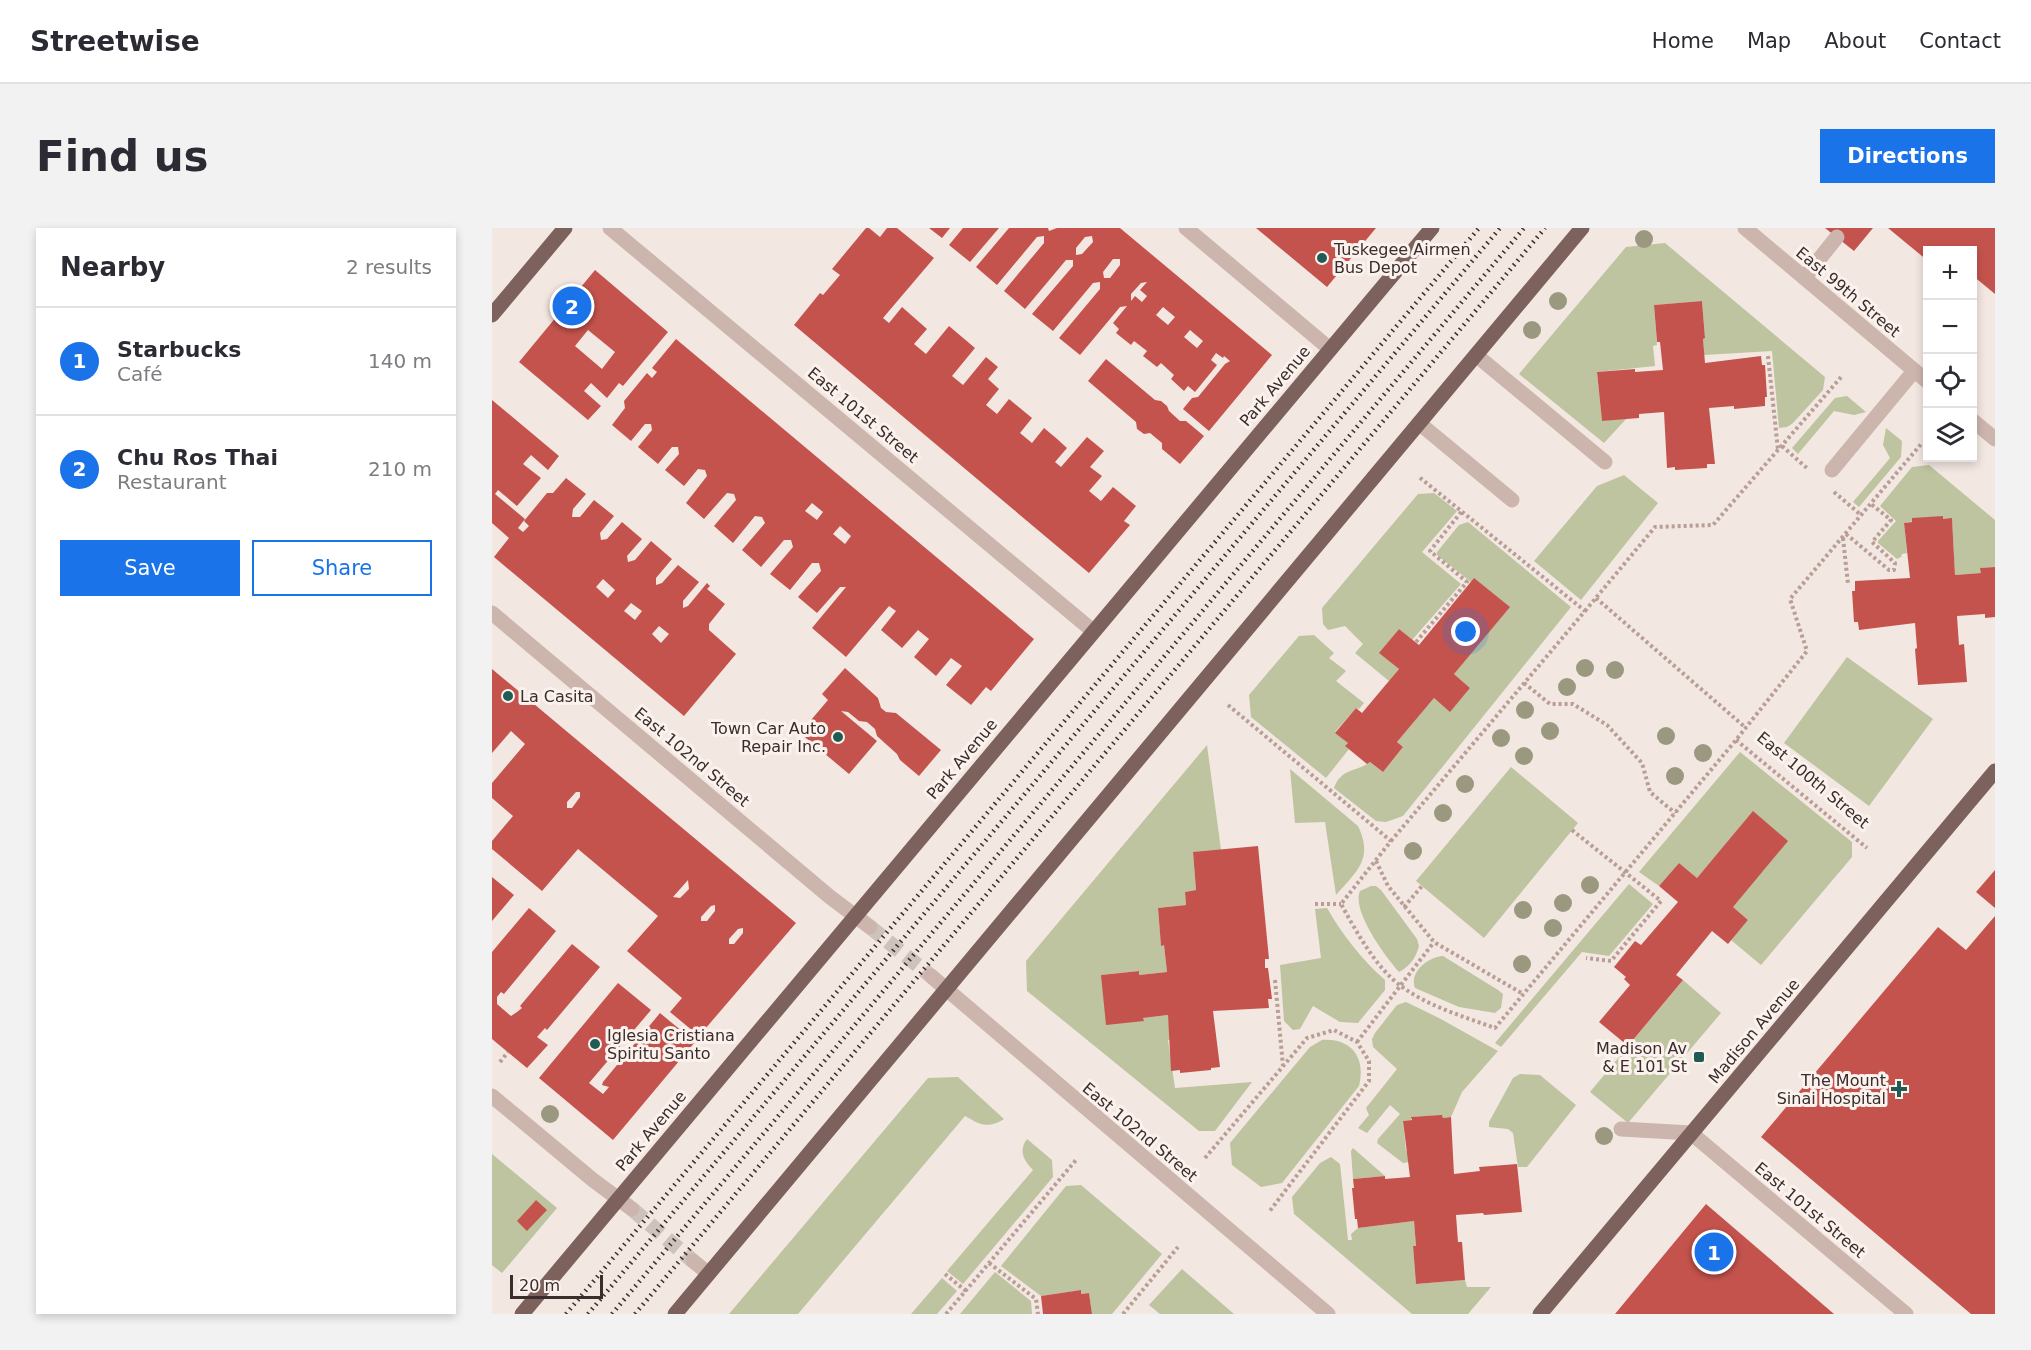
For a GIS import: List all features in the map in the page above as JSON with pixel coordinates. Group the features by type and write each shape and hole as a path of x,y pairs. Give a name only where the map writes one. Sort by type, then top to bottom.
{"main road":[{"path":"492,315 565,228"},
{"name":"Park Avenue","path":"522,1314 1432,228"},
{"path":"675,1314 1582,228"},
{"name":"Madison Avenue","path":"1540,1314 1995,771"}],"street":[{"name":"East 101st Street","path":"610,228 1093,631"},
{"path":"1186,228 1330,349"},
{"name":"East 99th Street","path":"1745,228 1923,378"},
{"path":"1804,278 1837,237"},
{"path":"1476,355 1605,462"},
{"path":"1832,470 1914,371"},
{"path":"1419,423 1512,500"},
{"path":"1977,424 1995,439"},
{"name":"East 102nd Street","path":"492,613 870,927"},
{"name":"East 102nd Street","path":"931,976 1328,1314"},
{"path":"492,1096 632,1209"},
{"path":"1621,1129 1691,1133"},
{"name":"East 101st Street","path":"1691,1133 1906,1314"},
{"path":"693,1261 708,1273"}],"path":[{"path":"1768,356 1778,450"},
{"path":"1341,904 1391,841 1655,527 1713,525 1842,376"},
{"path":"1341,904 1368,951 1401,986 1435,1006 1495,1028 1746,728 1807,651 1790,599 1922,443"},
{"path":"1782,446 1814,474"},
{"path":"1419,477 1586,611"},
{"path":"1829,487 1861,515"},
{"path":"1844,536 1889,570 1894,570 1895,563 1872,542 1891,520 1871,504"},
{"path":"1416,642 1467,582 1430,551 1462,511"},
{"path":"1844,536 1848,584"},
{"path":"1596,598 1746,728"},
{"path":"1524,683 1550,704 1573,704 1607,725 1642,764 1650,792 1675,813"},
{"path":"1228,705 1391,841"},
{"name":"East 100th Street","path":"1736,740 1866,848"},
{"path":"1572,830 1661,901 1611,961 1586,958"},
{"path":"1376,861 1388,886 1434,942 1523,994"},
{"path":"1404,907 1422,886"},
{"path":"1315,904 1341,904"},
{"path":"1357,1042 1434,942"},
{"path":"1275,980 1283,1066"},
{"path":"1205,1158 1307,1038 1334,1030 1357,1042 1369,1061 1369,1081 1269,1212"},
{"path":"500,1062 508,1052"},
{"path":"946,1314 1076,1160"},
{"path":"1123,1314 1178,1247"},
{"path":"989,1263 1036,1299 1038,1314"},
{"path":"945,1274 966,1291"}],"green space":[{"path":"1665,243 1825,377 1823,390 1793,423 1779,428 1772,351 1704,355 1702,301 1654,305 1657,345 1653,346 1655,366 1597,372 1602,421 1627,418 1604,443 1519,374 1626,247"},
{"path":"1847,396 1866,412 1854,415 1834,411 1798,454 1792,448 1835,398"},
{"path":"1886,428 1902,441 1901,457 1859,507 1853,502 1890,458 1883,445"},
{"path":"1929,465 1995,520 1995,567 1981,568 1981,573 1955,575 1952,519 1943,519 1943,516 1904,523 1907,553 1897,559 1878,543 1896,521 1880,506 1912,467"},
{"path":"1624,475 1658,503 1581,600 1534,561 1597,486"},
{"path":"1434,493 1457,511 1422,552 1461,584 1412,640 1399,629 1380,653 1399,669 1389,681 1355,653 1363,644 1345,626 1328,630 1323,624 1322,608 1418,494"},
{"path":"1468,522 1571,607 1403,816 1386,822 1376,821 1334,788 1337,782 1345,774 1370,762 1383,772 1403,747 1397,742 1434,698 1450,711 1470,688 1454,674 1471,582 1437,555 1459,525"},
{"path":"1314,635 1334,653 1329,658 1346,671 1336,681 1364,703 1359,709 1356,708 1335,732 1348,743 1346,746 1349,749 1326,778 1251,717 1249,695 1299,636"},
{"path":"1847,657 1933,719 1869,806 1784,743"},
{"path":"1207,745 1221,850 1193,853 1196,890 1185,892 1186,905 1158,908 1161,945 1164,945 1167,972 1139,975 1139,971 1101,975 1144,1020 1143,1018 1168,1015 1171,1040 1168,1040 1175,1088 1252,1082 1215,1131 1199,1131 1027,991 1026,961"},
{"path":"1740,752 1852,842 1852,857 1761,965 1731,940 1748,920 1733,907 1753,812 1697,878 1679,863 1659,886 1639,872"},
{"path":"1511,767 1578,823 1484,938 1416,881"},
{"path":"1290,769 1358,826 1364,847 1363,856 1356,872 1336,895 1325,822 1295,823"},
{"path":"1629,884 1653,904 1609,956 1582,952 1501,1047 1495,1043"},
{"path":"1376,886 1381,890 1417,939 1419,946 1412,962 1399,972 1371,933 1360,910 1360,891"},
{"path":"1327,908 1353,946 1385,980 1385,990 1358,1023 1340,1022 1313,1006 1300,1029 1293,1030 1284,1021 1280,965 1321,958 1315,909"},
{"path":"1443,956 1503,994 1501,1008 1495,1013 1459,1007 1415,988 1415,976 1421,966 1431,959"},
{"path":"1683,980 1721,1013 1628,1123 1590,1092"},
{"path":"1406,1002 1498,1051 1462,1092 1451,1117 1443,1118 1440,1115 1412,1117 1411,1120 1403,1121 1409,1162 1403,1163 1377,1143 1400,1114 1390,1105 1367,1133 1358,1128 1369,1115 1366,1108 1397,1069 1373,1047 1372,1039 1397,1005"},
{"path":"1322,1040 1341,1042 1354,1052 1360,1067 1359,1086 1282,1183 1261,1187 1232,1165 1230,1143 1310,1047"},
{"path":"1520,1074 1540,1075 1576,1105 1527,1167 1518,1167 1513,1133 1508,1129 1489,1127 1489,1122 1513,1078"},
{"path":"958,1077 1004,1119 984,1125 965,1116 798,1314 729,1314 928,1078"},
{"path":"1027,1139 1052,1160 1053,1177 963,1284 947,1271 1033,1170 1023,1156 1024,1143"},
{"path":"1353,1148 1385,1176 1353,1179 1351,1151"},
{"path":"492,1154 557,1208 502,1273 492,1265"},
{"path":"1331,1157 1340,1164 1348,1240 1352,1240 1351,1234 1358,1228 1414,1221 1416,1246 1413,1247 1416,1284 1465,1280 1467,1287 1491,1287 1468,1314 1412,1314 1294,1214 1292,1197 1320,1163"},
{"path":"1081,1185 1162,1254 1112,1314 1092,1314 1089,1293 1081,1294 1081,1290 1041,1296 1001,1266 1066,1186"},
{"path":"1182,1269 1234,1314 1160,1314 1149,1305"},
{"path":"995,1272 1031,1301 1032,1314 960,1314"},
{"path":"942,1278 957,1291 937,1314 911,1314"}],"building":[{"path":"866,228 880,237 887,228 897,228 934,258 883,318 889,323 902,307 927,329 914,344 926,354 949,326 975,348 952,376 963,385 986,357 998,367 988,379 999,389 986,405 997,414 1009,399 1032,418 1020,433 1032,443 1044,428 1067,448 1055,462 1061,467 1087,437 1104,451 1090,467 1102,476 1089,491 1101,501 1113,487 1136,506 1124,521 1130,525 1089,573 794,325 820,293 823,295 840,275 832,269"},
{"path":"929,228 950,228 942,238"},
{"path":"963,228 999,228 970,262 949,245"},
{"path":"1009,228 1048,228 1049,231 1057,228 1120,228 1272,355 1209,431 1183,409 1192,398 1198,397 1230,361 1224,356 1223,358 1216,353 1211,360 1217,365 1195,392 1188,386 1184,391 1171,379 1174,375 1161,363 1157,367 1143,356 1147,351 1134,341 1131,345 1116,333 1119,329 1113,323 1127,306 1120,307 1080,355 1059,338 1100,289 1100,282 1093,283 1053,331 1032,314 1073,266 1073,260 1066,260 1025,309 1004,291 1044,243 1044,236 1037,237 997,285 976,267","holes":["1092,236 1093,242 1082,254 1076,255 1076,248 1085,237","1113,259 1120,259 1120,265 1110,278 1104,278 1103,272","1147,282 1140,290 1147,296 1142,302 1135,296 1131,301 1131,294 1141,283","1163,307 1175,317 1168,325 1156,315","1190,330 1203,341 1197,348 1184,337"]},
{"name":"Tuskegee Airmen Bus Depot","path":"1256,228 1376,228 1327,287"},
{"path":"1825,228 1873,228 1854,251"},
{"path":"1888,228 1995,228 1995,294 1977,279 1977,246 1923,246 1923,257"},
{"path":"595,270 668,332 623,386 619,383 607,398 591,383 584,391 601,406 588,420 519,362","holes":["588,330 615,352 602,369 575,346"]},
{"path":"1702,301 1705,363 1761,356 1762,365 1765,365 1767,397 1765,397 1765,406 1734,409 1734,406 1709,408 1715,464 1707,464 1707,468 1675,470 1675,467 1667,468 1664,412 1639,414 1639,418 1602,421 1597,372 1635,369 1635,372 1663,370 1660,342 1657,342 1654,305"},
{"path":"676,339 1034,639 991,691 986,687 971,705 946,685 962,666 951,658 936,676 914,657 929,639 918,630 902,648 881,630 896,611 889,606 846,657 812,628 846,587 840,587 817,613 798,597 821,571 819,563 812,563 790,590 770,574 793,547 791,540 784,540 761,567 742,550 765,523 762,517 755,516 733,543 714,526 736,500 734,494 727,493 704,519 686,503 707,476 705,470 698,469 684,486 665,470 679,454 678,447 672,447 658,464 638,447 652,430 651,424 645,424 631,441 612,425 625,408 624,401 647,373 652,378 657,372 652,368","holes":["812,503 823,512 817,520 805,511","840,526 851,536 845,544 833,534"]},
{"path":"1106,359 1155,400 1167,406 1180,421 1186,421 1204,436 1180,464 1162,449 1162,443 1150,433 1144,434 1137,429 1136,422 1088,381"},
{"path":"492,400 559,456 548,470 531,455 523,464 541,478 517,506 498,490 495,494 525,519 518,528 523,532 529,526 524,521 547,493 553,493 566,478 586,494 573,509 572,517 580,517 594,500 614,516 600,533 601,540 607,539 622,522 642,539 627,556 628,562 635,560 651,541 672,559 656,578 656,585 662,583 678,565 699,582 683,601 683,608 688,606 707,583 710,586 707,589 725,604 709,624 709,630 736,654 684,716 494,557 509,538 492,523","holes":["603,579 615,590 608,598 596,587","631,603 642,611 635,620 624,611","659,626 669,634 661,643 652,634"]},
{"path":"1943,516 1943,519 1952,518 1955,575 1981,573 1980,568 1995,567 1995,617 1985,618 1985,614 1957,616 1959,645 1964,644 1967,682 1918,685 1915,623 1859,630 1858,622 1854,622 1852,591 1855,591 1855,581 1910,578 1904,523 1912,522 1912,518"},
{"path":"1474,578 1510,607 1454,674 1470,688 1450,712 1434,698 1397,742 1403,747 1383,772 1370,762 1367,764 1345,746 1348,743 1335,733 1356,708 1362,713 1399,669 1379,653 1399,629 1419,645"},
{"path":"845,668 878,698 881,708 886,712 896,713 941,750 919,776 877,736 875,729 848,712 841,711 877,741 849,774 800,733 828,700 822,694"},
{"path":"492,669 796,923 699,1036 670,1012 682,998 627,951 658,916 578,849 542,891 492,849 492,841 513,816 492,798 492,783 525,744 511,731 492,753","holes":["576,792 580,792 580,797 572,808 567,808 567,802","688,880 689,889 680,898 673,897","715,905 715,911 707,921 701,921 701,917 711,906","743,928 743,933 734,944 729,944 729,939 738,929"]},
{"path":"1753,811 1788,841 1733,907 1748,920 1728,944 1712,931 1676,975 1683,980 1628,1046 1599,1022 1630,985 1624,979 1626,977 1614,967 1635,941 1641,945 1678,902 1659,886 1679,863 1697,878"},
{"path":"1258,846 1269,959 1265,959 1265,968 1268,968 1272,999 1268,999 1269,1008 1213,1011 1220,1067 1180,1073 1180,1070 1171,1071 1168,1015 1143,1018 1144,1021 1106,1025 1101,975 1139,971 1139,975 1167,972 1164,945 1161,946 1158,908 1186,905 1185,892 1196,890 1193,852"},
{"path":"1995,870 1995,908 1976,892"},
{"path":"492,877 514,895 492,921"},
{"path":"529,908 556,931 504,994 501,992 497,997 497,1004 511,1016 522,1008 520,1006 572,944 600,967 547,1030 545,1028 537,1037 548,1045 527,1068 492,1039 492,952"},
{"name":"The Mount Sinai Hospital","path":"1995,916 1995,1314 1971,1314 1761,1137 1938,927 1966,950"},
{"path":"618,983 651,1010 589,1083 603,1094 609,1087 602,1085 603,1082 660,1013 695,1042 613,1140 539,1078"},
{"path":"1442,1115 1443,1118 1451,1117 1454,1174 1480,1171 1479,1167 1517,1164 1522,1212 1456,1215 1458,1242 1462,1242 1465,1280 1416,1284 1414,1221 1358,1228 1357,1219 1355,1219 1353,1179 1385,1176 1385,1179 1410,1177 1403,1121 1412,1120 1411,1117"},
{"path":"536,1200 547,1210 527,1231 517,1221"},
{"path":"1706,1204 1834,1314 1615,1314"},
{"path":"1081,1290 1081,1294 1089,1293 1092,1314 1043,1314 1041,1296"}],"tunnel":[{"path":"870,927 931,976"},
{"path":"632,1209 693,1261"}],"railway":[{"path":"566,1314 1479,228"},
{"path":"588,1314 1500,228"},
{"path":"612,1314 1524,228"},
{"path":"635,1314 1545,228"}],"place":[{"name":"Tuskegee Airmen Bus Depot","path":"1322,258"},
{"name":"Chu Ros Thai","path":"572,306"},
{"name":"La Casita","path":"508,696"},
{"name":"Town Car Auto Repair Inc.","path":"838,737"},
{"name":"Iglesia Cristiana Spiritu Santo","path":"595,1044"},
{"name":"Madison Av & E 101 St","path":"1699,1057"},
{"name":"The Mount Sinai Hospital","path":"1899,1089"},
{"name":"Starbucks","path":"1714,1252"}]}
